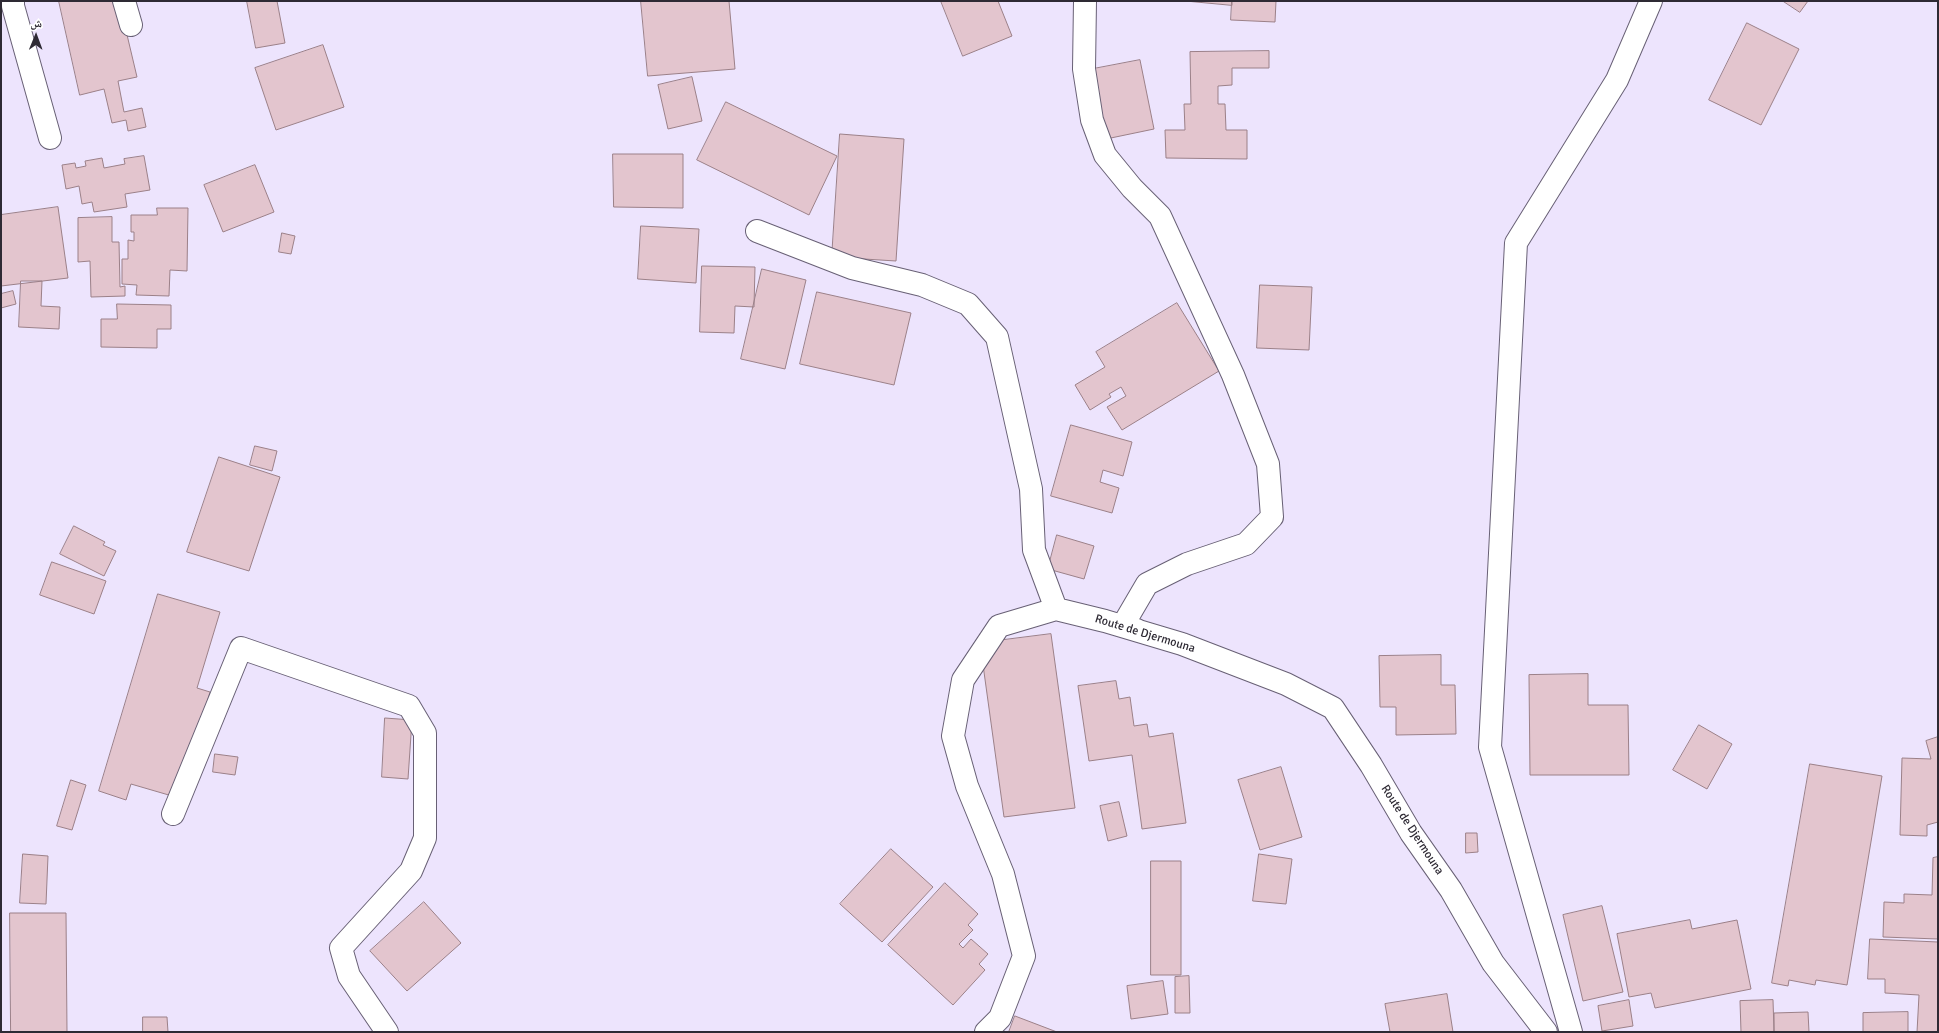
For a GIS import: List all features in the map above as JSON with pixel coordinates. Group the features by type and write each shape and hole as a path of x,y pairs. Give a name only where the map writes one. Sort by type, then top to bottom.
{"street":[{"path":"13,1 13,6 50,138"},
{"path":"124,1 131,25"},
{"path":"1085,1 1084,69 1092,120 1105,155 1132,188 1160,216 1233,375 1268,464 1272,517 1246,544 1187,564 1147,584 1123,625 1142,632"},
{"path":"1570,1032 1490,747 1516,243 1617,80 1651,1"},
{"path":"757,231 852,268 922,286 968,304 997,337 1031,489 1034,550 1056,609 999,626 963,680 953,736 967,786 1003,874 1024,956 1000,1018 986,1032"},
{"name":"Route de Djermouna","path":"1056,609 1182,644 1286,684 1333,708 1371,765 1411,833 1451,890 1493,964 1546,1032"},
{"path":"173,814 241,648 409,706 425,733 425,838 411,871 341,948 349,976 387,1032"}],"building":[{"path":"59,1 119,1 137,77 118,81 124,112 142,108 146,127 128,131 126,120 112,123 104,89 80,95"},
{"path":"247,1 277,1 285,43 256,48"},
{"path":"641,1 729,1 735,69 648,76"},
{"path":"941,1 998,1 1012,36 963,56"},
{"path":"1186,1 1232,1 1232,5"},
{"path":"1232,1 1276,1 1275,22 1231,20"},
{"path":"1783,1 1808,1 1800,12"},
{"path":"1747,23 1799,49 1761,125 1709,100"},
{"path":"323,45 344,107 276,130 255,68"},
{"path":"1269,51 1269,68 1232,68 1232,85 1218,86 1218,104 1225,104 1226,130 1247,130 1247,159 1166,158 1165,130 1185,130 1184,104 1191,104 1190,52"},
{"path":"1140,60 1154,129 1106,139 1093,69"},
{"path":"692,77 702,121 668,129 658,85"},
{"path":"726,102 837,156 809,215 697,160"},
{"path":"840,134 904,139 896,261 832,257"},
{"path":"613,154 683,154 683,208 614,207"},
{"path":"144,156 150,190 125,194 127,207 94,212 92,202 82,204 79,186 66,189 62,165 75,163 76,168 86,166 85,161 102,158 104,168 125,164 124,159"},
{"path":"255,165 274,212 223,232 204,185"},
{"path":"58,207 68,278 1,286 1,215"},
{"path":"157,208 188,208 187,271 170,270 169,296 136,295 137,285 122,284 122,259 128,259 128,240 134,241 134,232 131,232 131,215 157,215"},
{"path":"112,217 112,242 119,242 120,287 125,286 125,296 91,297 90,261 78,262 78,218"},
{"path":"641,226 699,229 696,283 638,279"},
{"path":"282,233 295,236 291,254 279,252"},
{"path":"702,266 755,267 754,307 735,306 734,333 700,332"},
{"path":"762,269 806,280 785,369 741,359"},
{"path":"21,281 42,281 41,306 60,307 59,329 19,327"},
{"path":"1260,285 1312,287 1309,350 1257,348"},
{"path":"13,291 16,304 1,308 1,294"},
{"path":"817,292 911,313 894,385 800,364"},
{"path":"1177,303 1219,371 1122,430 1107,407 1126,396 1121,387 1109,394 1111,397 1090,410 1075,385 1105,367 1096,352"},
{"path":"117,304 171,305 171,329 157,329 157,348 101,347 101,319 117,319"},
{"path":"1071,425 1132,442 1123,476 1103,470 1100,482 1119,488 1112,513 1051,496"},
{"path":"255,446 277,451 272,471 250,465"},
{"path":"219,457 280,477 249,571 187,552"},
{"path":"74,526 105,542 103,545 116,551 104,576 60,554"},
{"path":"1057,535 1094,546 1084,579 1048,569"},
{"path":"52,562 106,581 94,614 40,595"},
{"path":"158,594 220,612 197,688 210,692 179,798 131,784 126,800 99,791"},
{"path":"1051,634 1075,808 1004,817 980,643"},
{"path":"1441,655 1441,685 1455,685 1456,734 1396,735 1396,707 1380,707 1379,656"},
{"path":"1588,674 1588,705 1628,705 1629,775 1530,775 1529,675"},
{"path":"1116,681 1119,699 1130,697 1134,726 1147,724 1149,737 1173,733 1186,823 1142,829 1132,755 1089,761 1078,686"},
{"path":"385,718 412,720 408,779 382,777"},
{"path":"1699,725 1732,744 1707,789 1673,770"},
{"path":"1938,737 1938,822 1927,825 1927,836 1900,835 1902,758 1931,759 1926,741"},
{"path":"215,754 238,757 235,775 213,772"},
{"path":"1810,764 1882,776 1847,985 1816,980 1815,985 1789,980 1788,986 1772,983"},
{"path":"1281,767 1302,837 1260,850 1238,780"},
{"path":"71,780 86,785 72,830 57,826"},
{"path":"1119,802 1127,836 1108,841 1100,806"},
{"path":"1466,833 1477,833 1478,852 1466,853"},
{"path":"891,849 933,887 882,942 840,904"},
{"path":"23,854 48,856 46,904 20,903"},
{"path":"1259,854 1292,859 1286,904 1253,901"},
{"path":"1938,857 1938,939 1883,937 1884,902 1904,903 1904,894 1932,895 1933,858"},
{"path":"1151,861 1181,861 1181,975 1151,975"},
{"path":"945,883 978,914 968,925 973,930 959,944 963,948 971,939 988,954 979,964 985,970 953,1005 888,945"},
{"path":"424,902 461,943 407,991 370,951"},
{"path":"1602,906 1623,992 1583,1001 1563,915"},
{"path":"10,913 66,913 67,1032 11,1032"},
{"path":"1690,920 1692,929 1737,920 1751,989 1655,1008 1651,993 1629,997 1617,934"},
{"path":"1870,939 1938,942 1938,1032 1917,1032 1919,995 1885,993 1885,979 1868,979"},
{"path":"1189,976 1190,1013 1175,1013 1175,977"},
{"path":"1163,981 1168,1014 1131,1019 1127,986"},
{"path":"1447,994 1453,1032 1390,1032 1385,1004"},
{"path":"1629,1000 1633,1026 1602,1031 1598,1006"},
{"path":"1773,1000 1774,1031 1774,1013 1808,1012 1809,1032 1741,1032 1740,1001"},
{"path":"1908,1012 1908,1032 1863,1032 1863,1013"},
{"path":"1015,1016 1057,1032 1009,1032"},
{"path":"143,1017 167,1017 168,1032 143,1032"}]}
